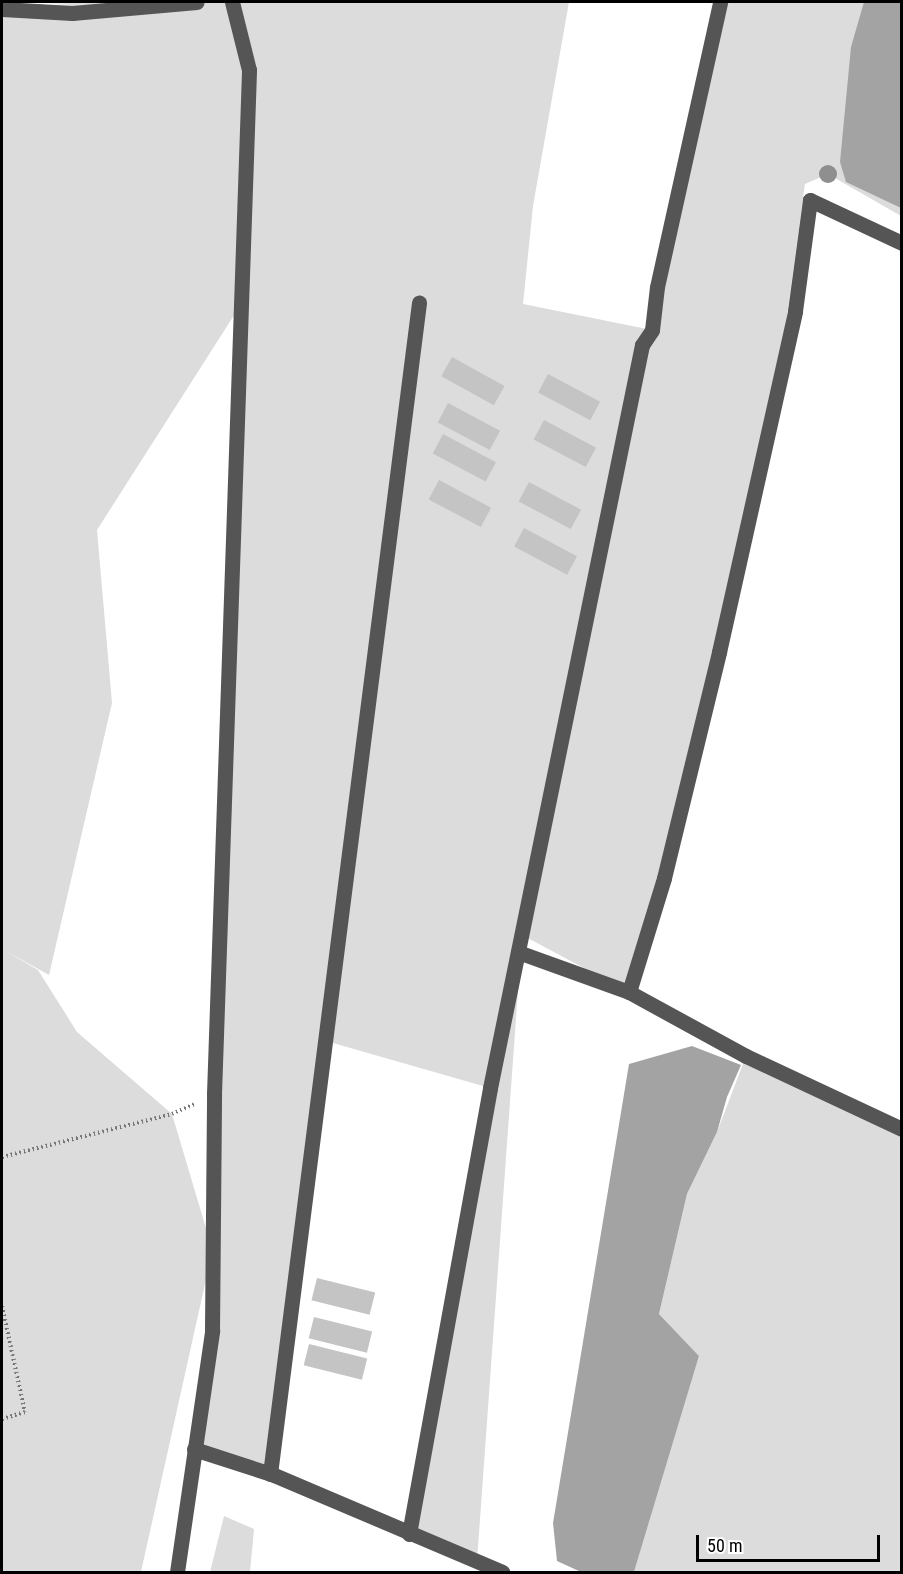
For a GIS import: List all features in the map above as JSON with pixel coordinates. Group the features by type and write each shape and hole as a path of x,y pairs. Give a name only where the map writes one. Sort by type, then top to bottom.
{"street":[{"path":"2,9 72,13 198,2"},
{"path":"177,1572 212,1330 214,1094 249,70 232,2"},
{"path":"409,1534 518,952 642,345 652,330 657,287 720,2"},
{"path":"629,992 664,878 719,652 795,311 810,200 902,243"},
{"path":"270,1474 419,302"},
{"path":"518,952 629,992 746,1056 902,1129"},
{"path":"194,1449 270,1474 502,1572"}],"path":[{"path":"2,1157 172,1114 214,1094"},
{"path":"2,1306 25,1412 2,1419"}],"shaded area":[{"path":"24,2 569,2 533,206 523,304 652,330 720,2 901,2 901,216 828,174 805,184 777,390 629,992 522,935 477,1561 409,1534 490,1088 326,1041 271,1467 201,1452 207,1275 141,1572 2,1572 2,7 70,4","holes":["238,309 208,1235 172,1114 77,1032 38,970 4,950 49,975 112,703 97,530"]},
{"path":"864,2 901,2 901,208 846,182 840,162 851,47"},
{"path":"692,1046 741,1065 727,1097 717,1132 687,1194 659,1314 699,1356 634,1572 581,1572 557,1561 553,1523 629,1064"},
{"path":"746,1056 901,1129 901,1572 634,1572 699,1356 659,1314 687,1194 717,1132"},
{"path":"224,1516 254,1529 250,1572 210,1572"}],"building":[{"path":"452,357 504,386 494,405 441,376"},
{"path":"548,374 600,402 590,420 538,393"},
{"path":"448,403 500,431 490,450 438,422"},
{"path":"544,420 596,448 586,467 534,439"},
{"path":"443,434 496,462 486,482 433,453"},
{"path":"439,480 491,508 481,527 429,499"},
{"path":"529,482 581,510 571,529 519,501"},
{"path":"524,528 577,556 567,575 514,547"},
{"path":"317,1278 375,1293 370,1315 311,1300"},
{"path":"314,1317 372,1332 367,1353 309,1338"},
{"path":"309,1344 367,1359 362,1380 304,1365"}]}
